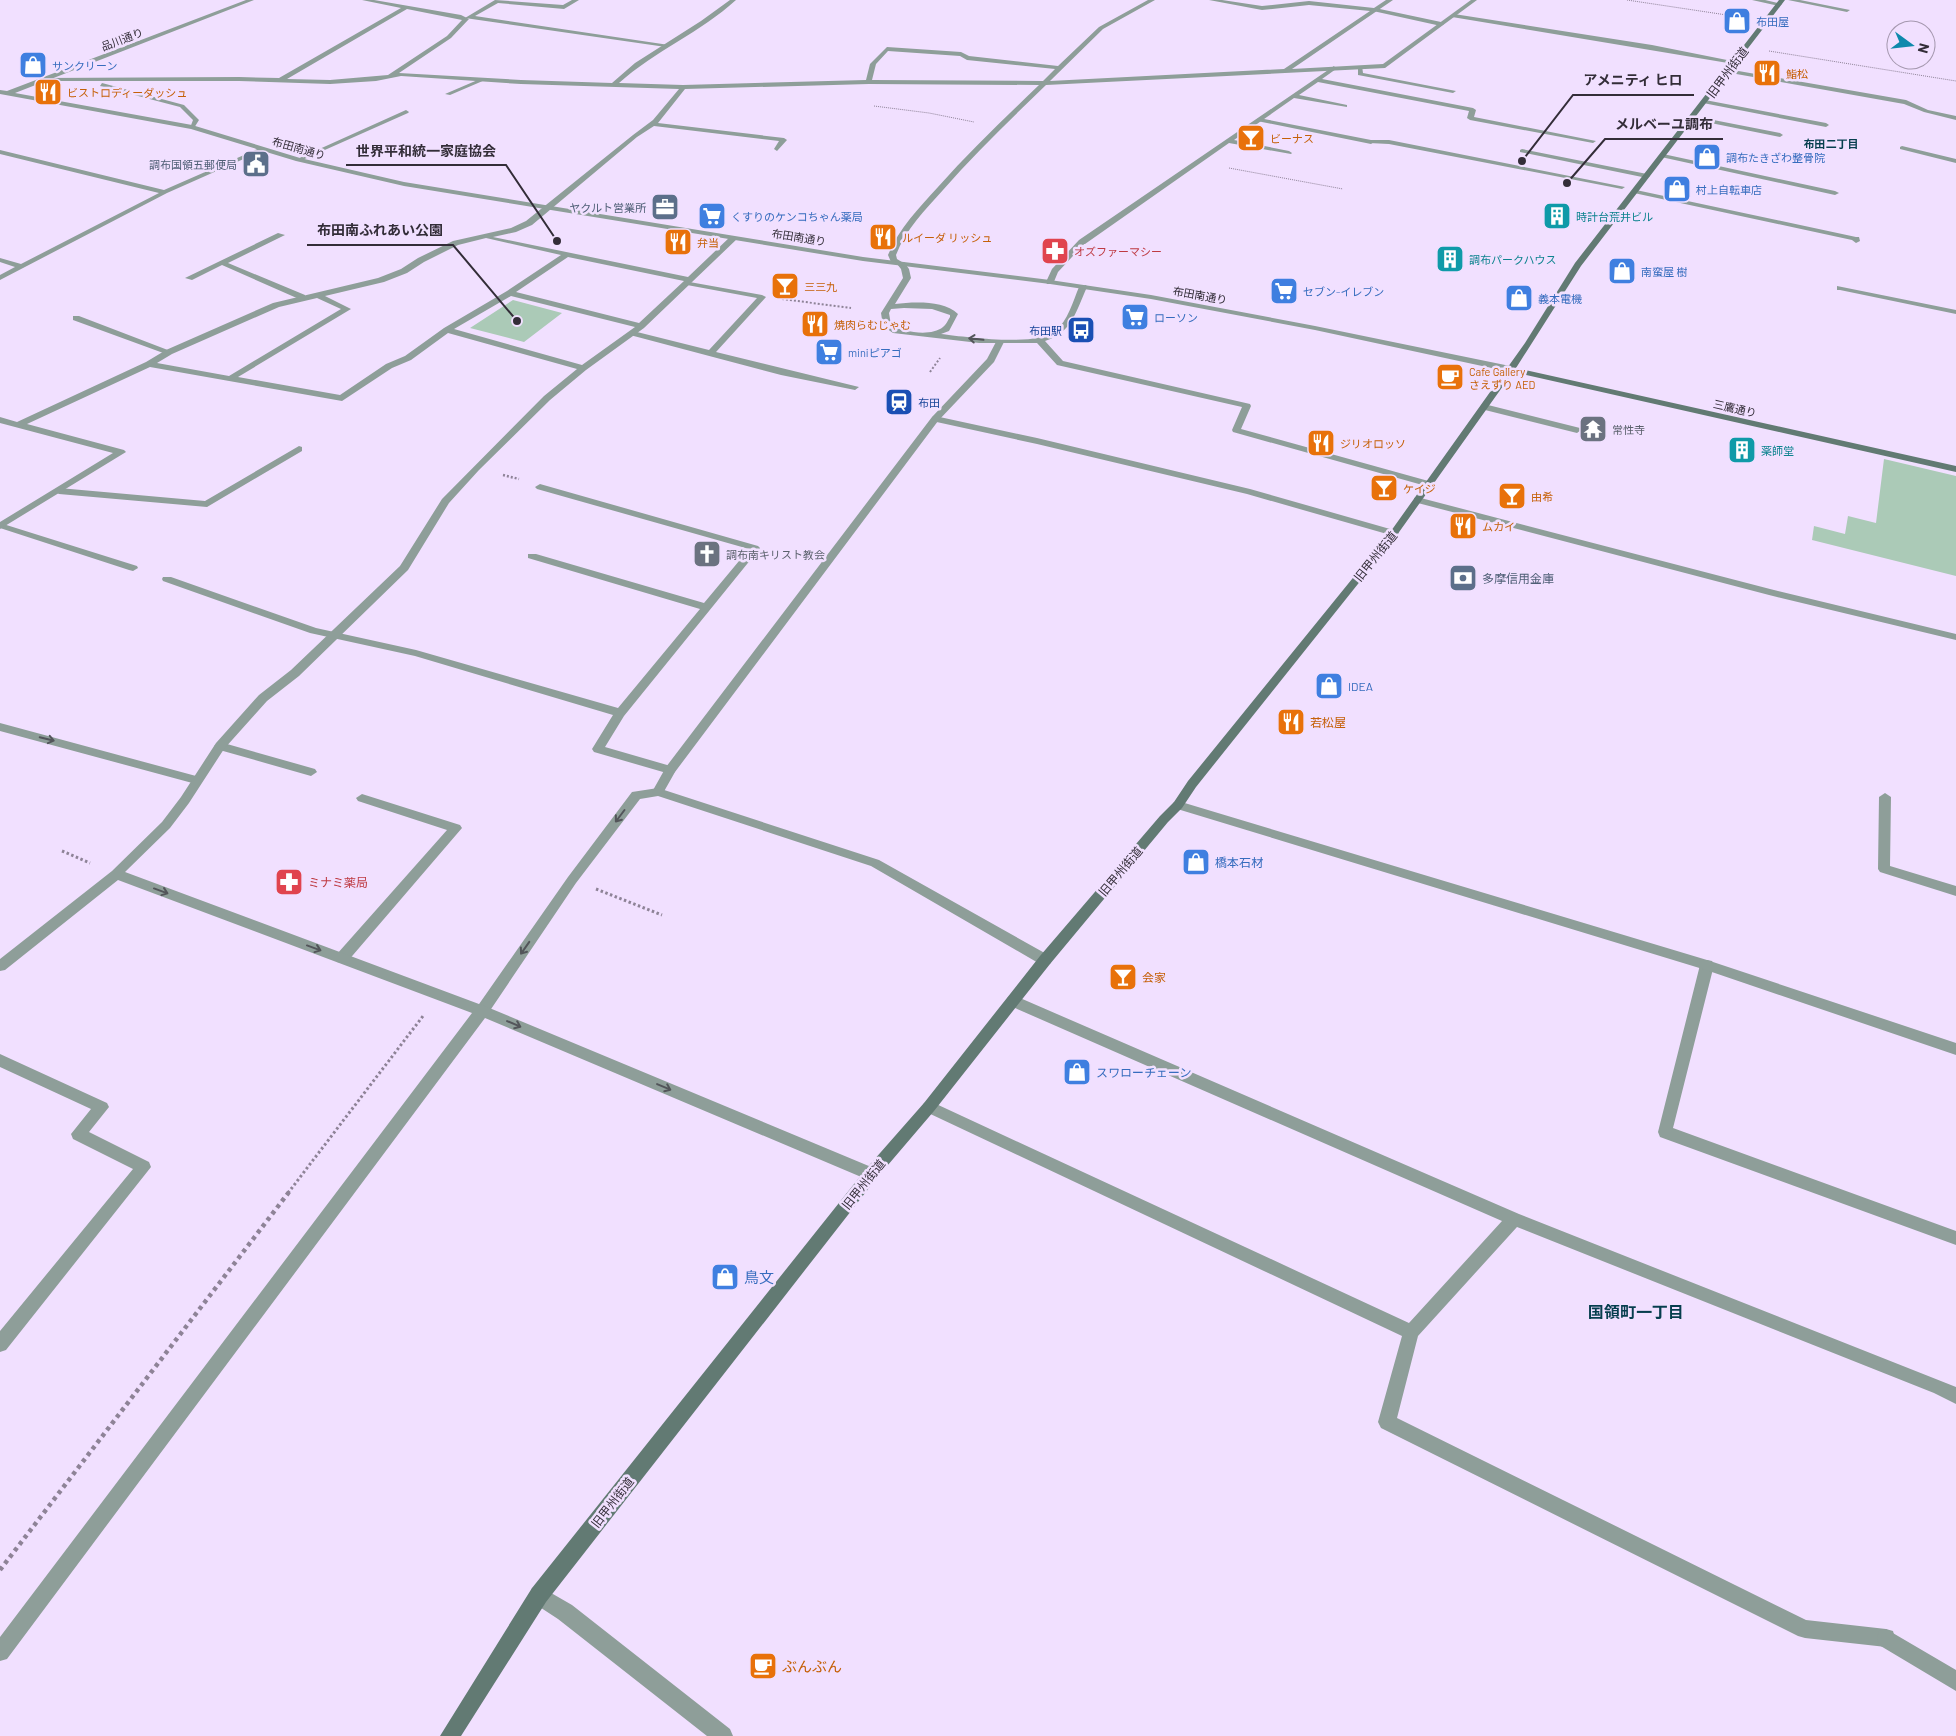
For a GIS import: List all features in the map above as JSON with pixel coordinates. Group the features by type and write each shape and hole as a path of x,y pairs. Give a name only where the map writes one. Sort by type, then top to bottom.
{"main road":[{"name":"旧甲州街道","path":"450,1736 539,1595 871,1174 929,1107 1045,960 1164,819 1178,805 1192,784 1394,533 1529,344 1578,266 1781,2"},
{"name":"三鷹通り","path":"1510,369 1956,468"}],"street":[{"name":"品川通り","path":"2,94 251,0"},
{"path":"365,0 468,18 666,45"},
{"path":"389,76 449,37 468,18 497,1 564,7 576,0"},
{"path":"613,85 637,64 703,22 733,0"},
{"path":"1083,287 1066,325 1056,335 1040,340 1000,342 896,331 887,326 885,312 907,278 902,264 894,260 892,255 898,240 918,214 960,165 1101,28 1152,0"},
{"path":"1212,0 1262,8 1309,3 1375,10 1441,24"},
{"path":"1286,70 1390,0"},
{"path":"42,80 239,79 279,82 330,82 376,79 401,74 482,80 683,87 869,82 1044,83 1385,66 1474,0"},
{"path":"1755,0 1781,2"},
{"path":"1791,0 1847,10"},
{"path":"279,82 407,8"},
{"path":"1454,16 1734,62"},
{"path":"869,82 873,64 887,49 961,54 967,58 1059,68"},
{"path":"1360,67 1360,74 1452,91"},
{"path":"1050,282 1056,271 1082,242 1334,68"},
{"path":"1727,71 1906,102 1933,114 1956,118"},
{"path":"80,80 117,87 182,106 196,120 192,127"},
{"path":"448,94 482,80"},
{"path":"1318,80 1473,110 1470,118 1593,141"},
{"path":"20,424 149,364 168,352 276,304 389,277 404,272 421,260 456,243 486,238 529,223 635,136 654,124 683,87"},
{"name":"布田南通り","path":"2,94 122,112 192,127 298,160 404,184 902,264 1050,282 1178,302 1315,328 1510,369"},
{"path":"1293,96 1345,106"},
{"path":"1705,102 1826,125"},
{"path":"298,160 406,112"},
{"path":"1692,118 1780,135"},
{"path":"1259,120 1371,142 1389,142 1622,187"},
{"path":"654,124 784,140 777,149"},
{"path":"1227,141 1289,153"},
{"path":"1902,148 1956,161"},
{"path":"0,278 165,192 262,149"},
{"path":"1522,151 1647,176"},
{"path":"0,152 165,192"},
{"path":"1663,156 1835,193"},
{"path":"1636,192 1800,229 1856,239 1856,241"},
{"path":"189,278 281,235"},
{"path":"486,238 762,296 760,301 710,353"},
{"path":"0,966 116,874 166,825 185,800 196,780 220,746 263,698 295,674 404,568 445,502 476,468 547,398 583,368 641,326 734,238"},
{"path":"149,364 342,398 389,366 408,358 447,330 510,293 566,255"},
{"path":"0,260 22,267"},
{"path":"223,262 302,297"},
{"path":"1840,288 1956,312"},
{"path":"510,293 641,326"},
{"path":"232,378 347,308 318,295"},
{"path":"889,307 918,306 946,309 954,314 946,329 932,334"},
{"path":"76,318 168,352"},
{"path":"447,330 583,368"},
{"path":"633,332 781,372 855,387"},
{"path":"1040,340 1060,363 1247,406 1236,430 1429,484"},
{"path":"658,792 670,770 935,419 991,360 1000,342"},
{"path":"1484,407 1577,430"},
{"path":"935,419 1250,492 1394,533"},
{"path":"0,420 121,452 1,525"},
{"path":"59,491 206,504 299,449"},
{"path":"540,487 755,548 620,713 598,749 670,770"},
{"path":"1418,500 1769,592 1956,637"},
{"path":"1,525 133,568"},
{"path":"532,556 706,607"},
{"path":"167,579 314,631 416,653 620,713"},
{"path":"0,727 196,780"},
{"path":"220,746 311,772"},
{"path":"0,1652 482,1011 572,880 636,795 658,792 875,863 1045,960"},
{"path":"1885,797 1884,869 1956,890"},
{"path":"342,958 456,828 362,798"},
{"path":"1178,805 1706,965 1956,1049"},
{"path":"116,874 482,1011 871,1174"},
{"path":"1706,965 1665,1132 1956,1238"},
{"path":"1013,1001 1514,1219 1939,1387 1956,1396"},
{"path":"0,1060 102,1107 78,1134 144,1167 0,1344"},
{"path":"929,1107 1411,1332"},
{"path":"1514,1219 1411,1332 1387,1422 1806,1629 1886,1638 1956,1681"},
{"path":"539,1595 565,1612 723,1736"}],"path":[{"path":"1627,0 1744,17"},
{"path":"1766,50 1956,81"},
{"path":"870,104 999,127"},
{"path":"1197,162 1343,189"},
{"path":"762,296 851,308"},
{"path":"930,372 944,353"},
{"path":"476,468 540,487"},
{"path":"572,880 662,914"},
{"path":"0,1570 439,995"}],"green space":[{"path":"513,300 562,313 524,342 470,328"},
{"path":"1884,459 1956,476 1956,576 1812,540 1814,526 1845,534 1848,516 1876,523"}],"place":[{"name":"布田屋","path":"1737,21"},
{"name":"サンクリーン","path":"33,65"},
{"name":"鮨松","path":"1767,73"},
{"name":"ビストロディーダッシュ","path":"48,92"},
{"name":"ビーナス","path":"1251,138"},
{"name":"調布たきざわ整骨院","path":"1707,157"},
{"name":"アメニティ ヒロ","path":"1522,161"},
{"name":"調布国領五郵便局","path":"256,164"},
{"name":"メルベーユ調布","path":"1567,183"},
{"name":"村上自転車店","path":"1677,189"},
{"name":"ヤクルト営業所","path":"665,207"},
{"name":"くすりのケンコちゃん薬局","path":"712,216"},
{"name":"時計台荒井ビル","path":"1557,216"},
{"name":"ルイーダ リッシュ","path":"883,237"},
{"name":"世界平和統一家庭協会","path":"557,241"},
{"name":"弁当","path":"678,242"},
{"name":"オズファーマシー","path":"1055,251"},
{"name":"調布パークハウス","path":"1450,259"},
{"name":"南蛮屋 樹","path":"1622,271"},
{"name":"三三九","path":"785,286"},
{"name":"セブン-イレブン","path":"1284,291"},
{"name":"義本電機","path":"1519,298"},
{"name":"ローソン","path":"1135,317"},
{"name":"布田南ふれあい公園","path":"517,321"},
{"name":"焼肉らむじゃむ","path":"815,324"},
{"name":"布田駅","path":"1081,330"},
{"name":"miniピアゴ","path":"829,352"},
{"name":"Cafe Gallery さえずり AED","path":"1450,377"},
{"name":"布田","path":"899,402"},
{"name":"常性寺","path":"1593,429"},
{"name":"ジリオロッソ","path":"1321,443"},
{"name":"薬師堂","path":"1742,450"},
{"name":"ケイジ","path":"1384,488"},
{"name":"由希","path":"1512,496"},
{"name":"ムカイ","path":"1463,526"},
{"name":"調布南キリスト教会","path":"707,554"},
{"name":"多摩信用金庫","path":"1463,578"},
{"name":"IDEA","path":"1329,686"},
{"name":"若松屋","path":"1291,722"},
{"name":"橋本石材","path":"1196,862"},
{"name":"ミナミ薬局","path":"289,882"},
{"name":"会家","path":"1123,977"},
{"name":"スワローチェーン","path":"1077,1072"},
{"name":"鳥文","path":"725,1277"},
{"name":"ぶんぶん","path":"763,1666"}],"district":[{"name":"布田二丁目","path":"1831,143"},
{"name":"国領町一丁目","path":"1636,1311"}]}
